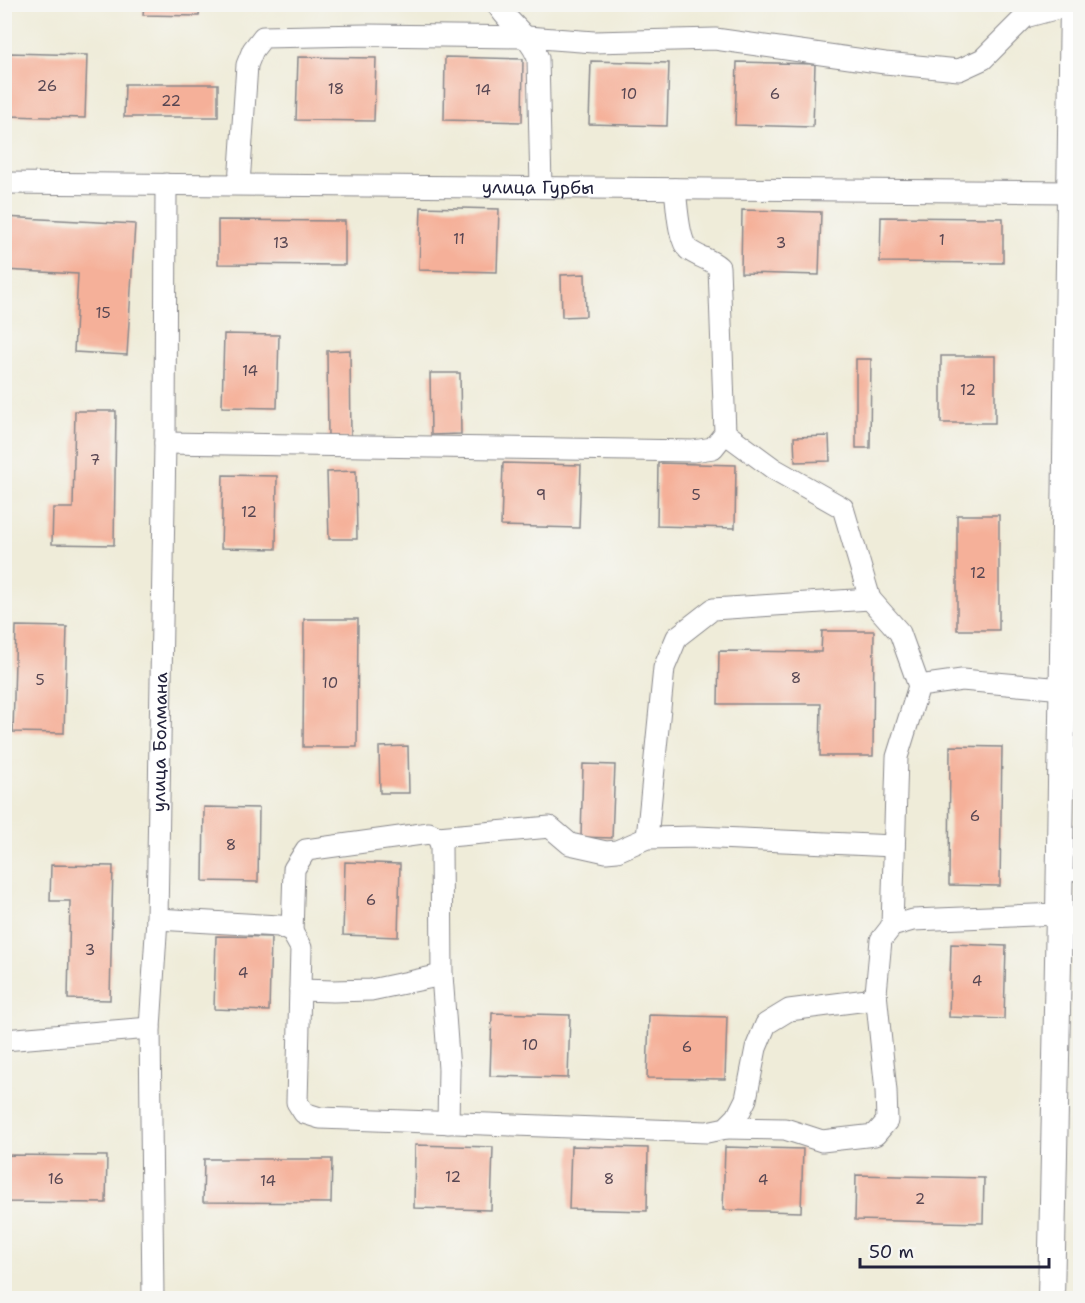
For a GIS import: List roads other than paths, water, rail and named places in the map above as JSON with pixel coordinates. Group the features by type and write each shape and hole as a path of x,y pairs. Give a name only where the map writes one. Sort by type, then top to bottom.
{"street":[{"path":"497,4 534,46 538,58 541,187"},
{"path":"239,184 247,65 253,50 263,38 366,35 527,37 594,42 716,39 885,63 959,70 983,59 1025,17 1073,4 1067,689 1070,876 1059,915 1051,1299"},
{"name":"улица Гурбы","path":"4,183 1071,192"},
{"name":"улица Болмана","path":"153,1299 150,1028 157,919 165,443 166,184"},
{"path":"165,443 693,451 713,448 725,433 719,267 711,260 688,250 682,242 675,189"},
{"path":"725,433 774,470 843,508 870,599 900,633 919,686 897,757 892,926"},
{"path":"647,838 664,668 677,637 713,609 870,599"},
{"path":"919,686 962,680 1067,689"},
{"path":"894,846 697,837 647,838 617,851 606,852 570,844 550,827 438,837 429,833 306,850 294,869 292,932 301,948 297,1102 304,1113 320,1118 707,1132 726,1128 785,1129 822,1141 875,1135 887,1121 876,993 881,940 892,926 913,920 1059,915"},
{"path":"438,837 441,846 442,975 449,1068 448,1123"},
{"path":"157,919 279,926 292,932"},
{"path":"300,990 333,992 371,990 442,975"},
{"path":"726,1128 736,1117 746,1099 756,1048 766,1024 789,1010 867,1000 876,993"},
{"path":"4,1040 150,1028"}]}
